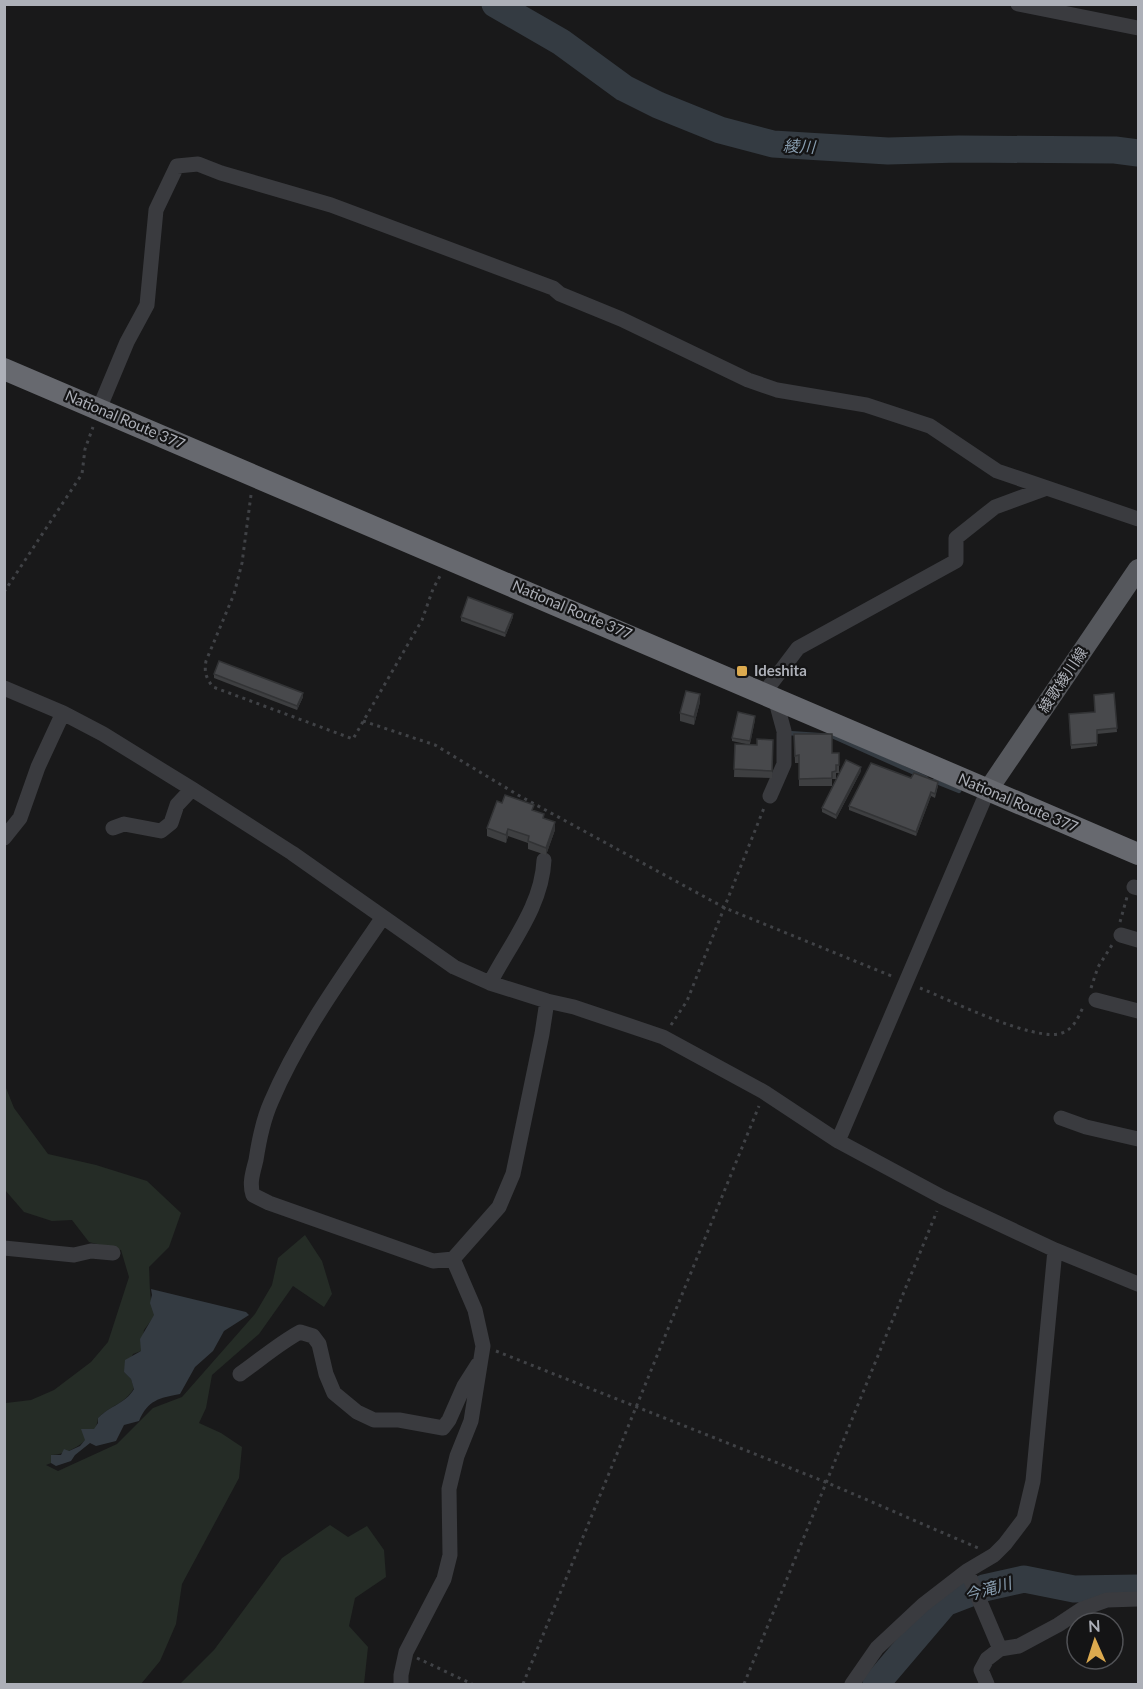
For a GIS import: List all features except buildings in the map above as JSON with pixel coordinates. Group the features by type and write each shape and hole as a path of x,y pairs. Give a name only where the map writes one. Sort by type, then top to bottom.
{"highway":[{"name":"National Route 377","path":"4,369 1138,854"}],"main road":[{"name":"綾歌綾川線","path":"988,790 1138,570"}],"street":[{"path":"1018,4 1138,28"},
{"path":"99,409 127,342 147,305 156,210 160,200 177,166 198,164 360,215 553,288 560,294 621,319 748,380 777,390 866,405 930,426 997,471 1138,519"},
{"path":"770,796 784,764 784,730 770,696 798,648 956,561 956,538 995,507 1047,488"},
{"path":"4,688 63,713 103,734 192,789 292,853 454,967 490,983 574,1007 663,1037 764,1092 838,1141 942,1197 1056,1251 1138,1282"},
{"path":"4,838 20,818 38,767 63,713"},
{"path":"113,828 124,824 161,831 171,824 177,805 192,789"},
{"path":"838,1141 988,790"},
{"path":"490,983 528,918 544,870 544,860"},
{"path":"383,917 297,1050 270,1102 261,1129 250,1185 253,1195 269,1203 433,1261 453,1259 499,1207 513,1174 541,1042 547,1001"},
{"path":"1118,934 1138,940"},
{"path":"1096,1000 1138,1011"},
{"path":"1061,1118 1086,1127 1138,1139"},
{"path":"4,1248 74,1255 91,1251 113,1253"},
{"path":"852,1684 877,1648 923,1605 969,1575 994,1555 1024,1520 1033,1481 1056,1251"},
{"path":"401,1684 400,1675 406,1652 444,1578 450,1555 450,1489 457,1456 471,1421 482,1352 475,1310 453,1259"},
{"path":"240,1374 282,1342 300,1332 312,1336 319,1344 326,1374 334,1393 357,1412 374,1420 410,1421 443,1428 482,1352"},
{"path":"969,1575 1000,1649"},
{"path":"987,1684 981,1670 987,1659 1000,1649 1019,1646 1058,1625 1082,1608 1107,1600 1138,1599"}],"path":[{"path":"4,592 82,474 85,448 99,409"},
{"path":"257,476 251,496 242,563 234,594 204,671 213,687 353,739 422,620 433,589 450,558"},
{"path":"363,721 435,745 518,795 725,908 1026,1031 1047,1035 1062,1033 1074,1025 1098,967 1118,934 1134,888"},
{"path":"663,1037 687,1001 770,796"},
{"path":"523,1684 764,1092"},
{"path":"744,1684 828,1483 942,1197"},
{"path":"482,1352 637,1407 828,1483 994,1555"},
{"path":"406,1652 472,1684"}],"shaded area":[{"path":"4,1083 14,1108 48,1154 96,1165 147,1181 181,1213 169,1247 149,1267 151,1298 155,1315 144,1330 141,1351 133,1354 124,1372 131,1379 134,1388 126,1398 98,1418 93,1432 81,1444 66,1452 51,1455 51,1463 46,1465 58,1471 117,1444 153,1408 182,1397 255,1314 272,1285 278,1258 305,1235 322,1261 332,1294 324,1307 293,1286 259,1334 212,1375 206,1408 199,1423 221,1433 242,1447 239,1478 182,1584 176,1624 160,1661 141,1684 5,1684 5,1401 6,1403 31,1400 54,1390 91,1362 108,1342 129,1277 121,1250 89,1242 72,1220 52,1221 24,1212 5,1190"},
{"path":"151,1289 246,1312 249,1315 224,1331 213,1351 195,1367 180,1394 150,1404 139,1421 124,1425 116,1441 96,1446 90,1443 71,1461 56,1466 51,1463 51,1455 61,1455 64,1449 69,1451 80,1446 85,1440 81,1429 94,1429 98,1418 126,1398 134,1389 131,1379 124,1372 125,1360 141,1351 140,1339 154,1315 150,1303"},
{"path":"330,1525 348,1537 367,1526 384,1550 386,1577 355,1598 349,1626 368,1647 364,1684 180,1684 214,1650 282,1558"}],"waterway":[{"name":"綾川","path":"495,4 561,42 624,88 658,105 720,130 773,144 888,151 1115,150 1138,153"},
{"path":"788,733 832,736 926,778"},
{"path":"934,781 959,791"},
{"name":"今滝川","path":"876,1684 945,1603 984,1588 1024,1579 1074,1589 1138,1588"}],"place":[{"name":"Ideshita","path":"742,671"}]}
